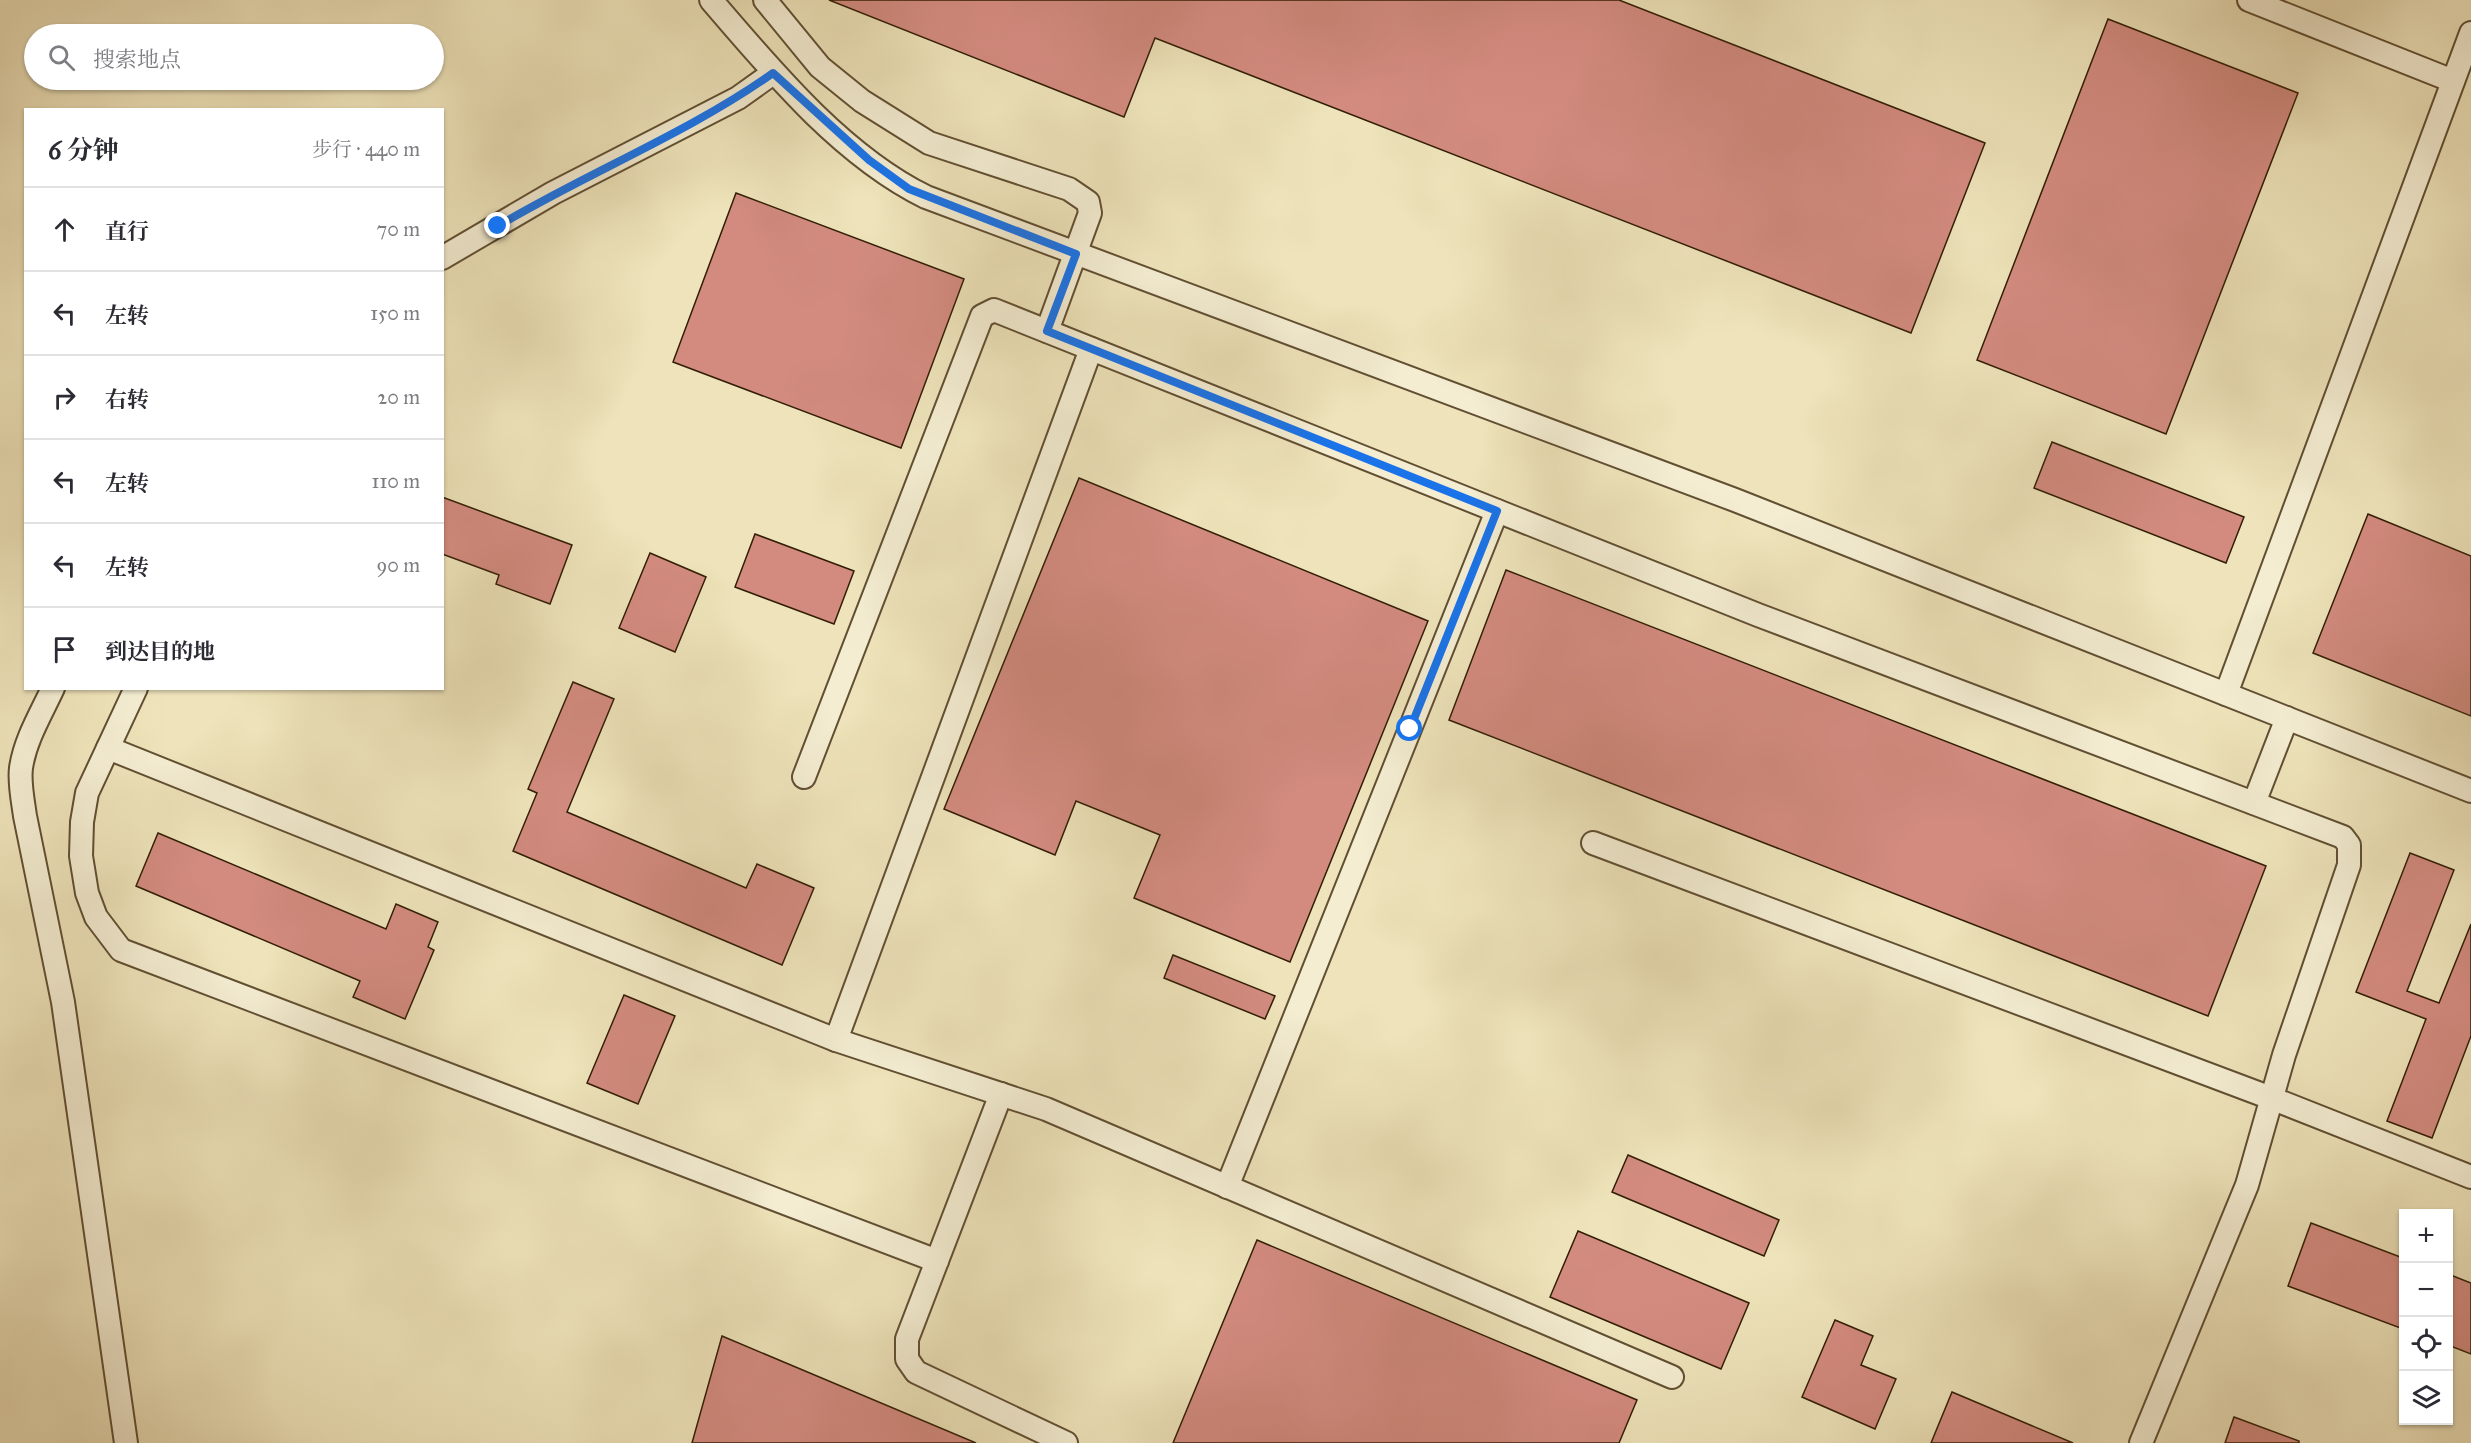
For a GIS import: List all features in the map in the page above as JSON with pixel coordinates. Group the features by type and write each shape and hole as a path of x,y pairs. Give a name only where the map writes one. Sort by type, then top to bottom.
{"street":[{"path":"711,0 773,73 843,138 909,189 1076,254 1725,496 2471,791"},
{"path":"765,0 820,66 862,102 929,143 1069,189 1088,202 1090,213 1047,331"},
{"path":"2249,0 2453,81"},
{"path":"2226,693 2471,33"},
{"path":"444,257 554,193 738,98 773,73"},
{"path":"804,777 982,316 994,310 1758,615 2343,837 2349,845 2349,866 2271,1098 2247,1185 2141,1443"},
{"path":"836,1040 1091,349"},
{"path":"1227,1187 1497,511"},
{"path":"52,690 28,742 21,769 24,806 63,1002 126,1443"},
{"path":"135,690 87,793 82,822 81,856 87,893 96,917 121,950 938,1261"},
{"path":"2254,803 2287,718"},
{"path":"108,748 836,1040 1046,1109 1672,1377"},
{"path":"1593,843 2271,1098 2471,1177"},
{"path":"1002,1094 907,1339 908,1359 916,1372 1066,1443"}],"building":[{"path":"829,0 1619,0 1985,143 1911,333 1155,38 1124,117"},
{"path":"2108,19 2298,93 2166,434 1977,360"},
{"path":"736,193 964,279 901,448 673,362"},
{"path":"2052,442 2244,517 2226,563 2034,488"},
{"path":"1079,478 1428,621 1290,962 1134,898 1160,835 1076,801 1055,855 944,809"},
{"path":"444,498 572,545 550,604 496,584 499,575 444,555"},
{"path":"2368,514 2471,556 2471,716 2313,653"},
{"path":"755,534 854,571 834,624 735,587"},
{"path":"650,553 706,577 675,652 619,628"},
{"path":"1506,570 2266,866 2208,1016 1449,720"},
{"path":"573,682 614,699 567,812 746,888 757,864 814,888 782,965 513,851 537,793 528,789"},
{"path":"158,833 386,929 396,904 438,922 428,947 434,950 405,1019 353,997 360,981 136,886"},
{"path":"2410,853 2454,870 2407,991 2439,1003 2471,924 2471,1036 2432,1138 2387,1121 2426,1019 2356,992"},
{"path":"1173,955 1275,996 1265,1019 1164,978"},
{"path":"624,995 675,1016 638,1104 587,1083"},
{"path":"1628,1155 1779,1220 1764,1256 1612,1192"},
{"path":"2311,1223 2399,1256 2399,1328 2288,1286"},
{"path":"1578,1231 1749,1303 1721,1369 1550,1297"},
{"path":"1257,1240 1637,1400 1619,1443 1173,1443"},
{"path":"2453,1276 2471,1283 2471,1354 2453,1347"},
{"path":"1835,1320 1873,1336 1861,1365 1896,1379 1875,1429 1802,1397"},
{"path":"722,1336 976,1443 692,1443"},
{"path":"1952,1392 2073,1443 1931,1443"},
{"path":"2234,1417 2299,1441 2299,1443 2225,1443"}],"route":[{"path":"498,226 554,193 738,98 773,73 869,160 909,189 1076,254 1047,331 1497,511 1410,729"}]}
